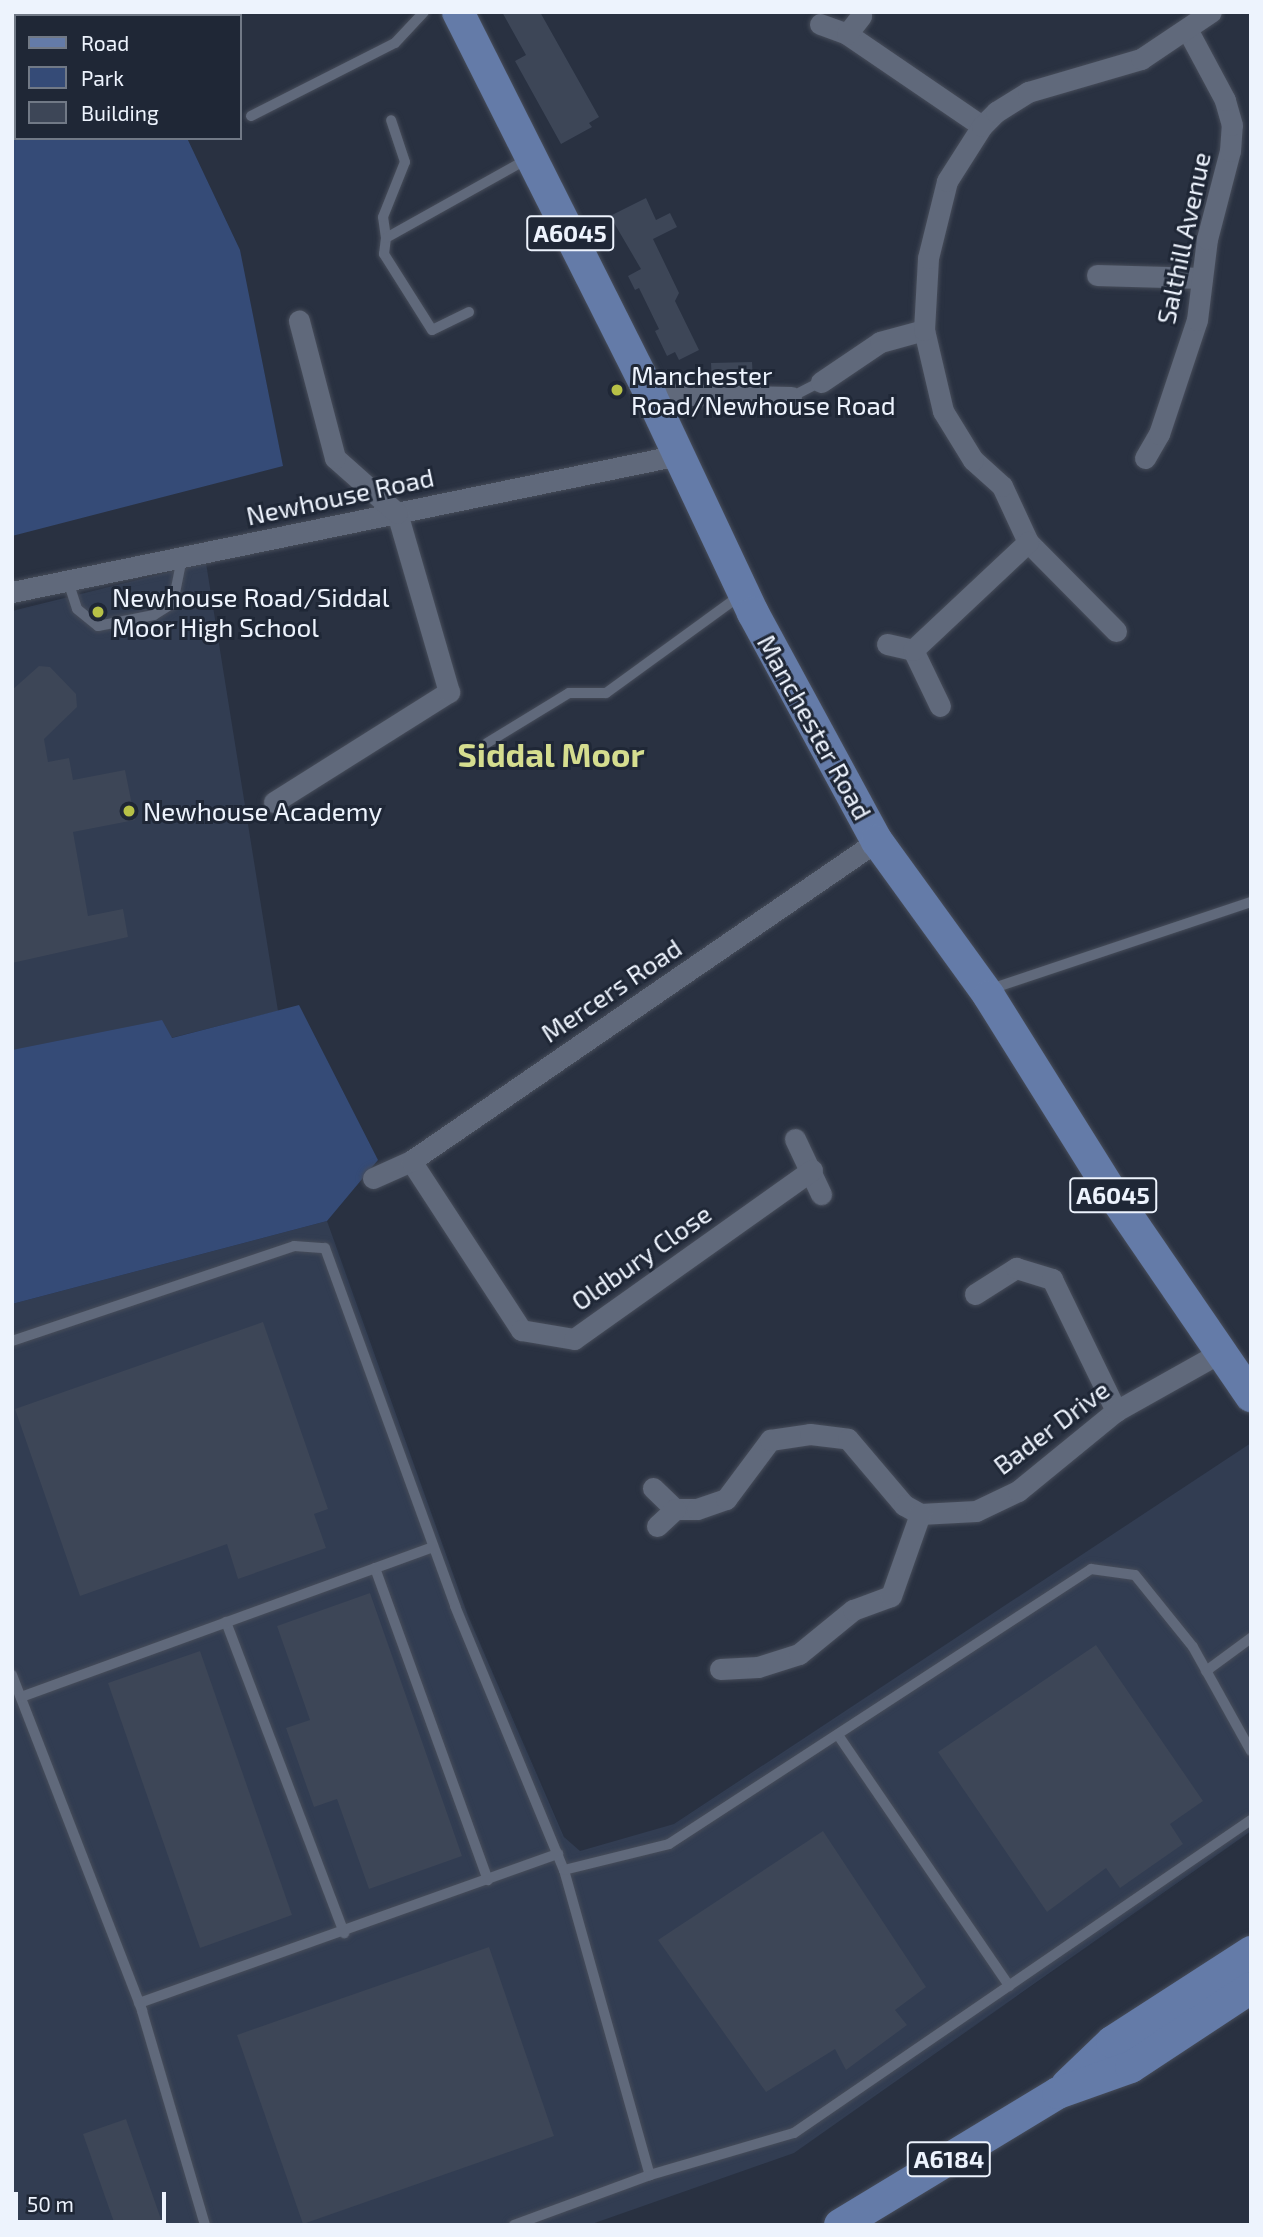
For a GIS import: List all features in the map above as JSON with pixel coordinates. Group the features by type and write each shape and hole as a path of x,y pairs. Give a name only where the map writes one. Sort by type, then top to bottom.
{"main road":[{"name":"Manchester Road","path":"458,12 650,394 744,593 877,841 986,992 1116,1199 1251,1396"},
{"name":"A6184","path":"1058,2093 1112,2042 1251,1952"},
{"name":"A6184","path":"840,2225 1058,2093 1131,2067 1251,1987"}],"street":[{"path":"1116,631 1028,542 1002,486 973,460 943,411 924,330 934,219 947,181 982,126 1028,92 1109,71 1188,31 1211,12"},
{"path":"847,34 861,16"},
{"path":"820,24 847,34 982,126"},
{"name":"Salthill Avenue","path":"1145,458 1183,369 1197,320 1202,278 1226,177 1232,125 1216,76 1188,31"},
{"path":"1097,275 1202,278"},
{"path":"274,802 449,692 397,513 335,458 299,321"},
{"path":"821,382 847,352 924,330"},
{"path":"650,394 791,397"},
{"name":"Newhouse Road","path":"12,592 679,455"},
{"path":"913,650 1028,542"},
{"path":"887,644 913,650"},
{"path":"913,650 940,706"},
{"name":"Mercers Road","path":"373,1178 411,1161 877,841"},
{"path":"795,1139 812,1170 821,1194"},
{"name":"Oldbury Close","path":"411,1161 521,1329 574,1339 812,1170"},
{"path":"975,1294 1016,1268 1052,1279 1116,1411"},
{"name":"Bader Drive","path":"920,1514 976,1511 1018,1491 1116,1411 1222,1352"},
{"path":"653,1488 675,1509 697,1510 726,1499 769,1440 810,1434 848,1439 904,1505 920,1514 891,1596 853,1611 799,1654 758,1667 720,1669"},
{"path":"657,1525 675,1509"}],"lane":[{"path":"251,116 395,43 424,12"},
{"path":"391,121 405,162 385,208 384,254 432,330 469,312"},
{"path":"386,239 531,157"},
{"path":"791,397 821,382"},
{"path":"68,581 77,609 98,626 154,615 173,603 182,558"},
{"path":"487,743 569,693 606,694 744,593"},
{"path":"986,992 1251,902"},
{"path":"12,1341 294,1245 325,1248 433,1547 564,1870 650,2175"},
{"path":"20,1697 433,1547"},
{"path":"375,1568 488,1880"},
{"path":"564,1870 668,1844 1091,1569 1135,1576 1193,1647 1251,1751"},
{"path":"226,1622 344,1933"},
{"path":"1206,1671 1251,1639"},
{"path":"12,1675 139,2003 205,2225"},
{"path":"838,1735 1009,1986"},
{"path":"514,2225 650,2175 794,2133 1251,1819"},
{"path":"139,2003 344,1933 558,1854"}],"shaded area":[{"name":"Newhouse Academy","path":"206,563 278,1011 171,1038 12,1050 12,611"},
{"path":"327,1221 468,1616 564,1837 580,1851 674,1824 1251,1443 1251,1831 794,2153 589,2225 12,2225 12,1304"}],"green space":[{"path":"12,12 120,12 121,14 14,14 14,140 188,140 240,250 283,466 12,536"},
{"path":"299,1005 378,1160 327,1221 12,1304 12,1050 162,1020 172,1038"}],"building":[{"path":"502,12 540,12 599,117 589,123 592,127 561,144 515,61 526,55"},
{"path":"646,198 656,220 670,213 677,227 653,239 679,293 675,301 699,350 679,360 675,352 667,356 655,331 659,329 639,288 635,290 628,276 641,269 610,216"},
{"path":"752,362 753,380 712,382 711,363"},
{"path":"39,666 50,667 76,694 77,707 44,739 48,762 69,758 73,780 125,770 135,820 73,832 88,916 123,909 128,937 12,963 12,690"},
{"path":"263,1322 328,1509 314,1514 326,1548 238,1579 227,1544 80,1596 15,1409"},
{"path":"370,1593 462,1856 369,1889 337,1799 314,1807 286,1728 310,1720 277,1626"},
{"path":"1096,1645 1203,1801 1170,1824 1183,1844 1120,1888 1106,1868 1047,1912 938,1752"},
{"path":"200,1651 292,1915 200,1948 108,1683"},
{"path":"823,1831 926,1987 895,2010 907,2025 846,2070 835,2049 766,2092 658,1940"},
{"path":"489,1947 554,2136 303,2224 237,2035"},
{"path":"126,2119 163,2225 115,2225 83,2134"}],"place":[{"name":"Manchester Road/Newhouse Road","path":"617,390"},
{"name":"Newhouse Road/Siddal Moor High School","path":"98,612"},
{"name":"Newhouse Academy","path":"129,811"}],"district":[{"name":"Siddal Moor","path":"551,755"}]}
